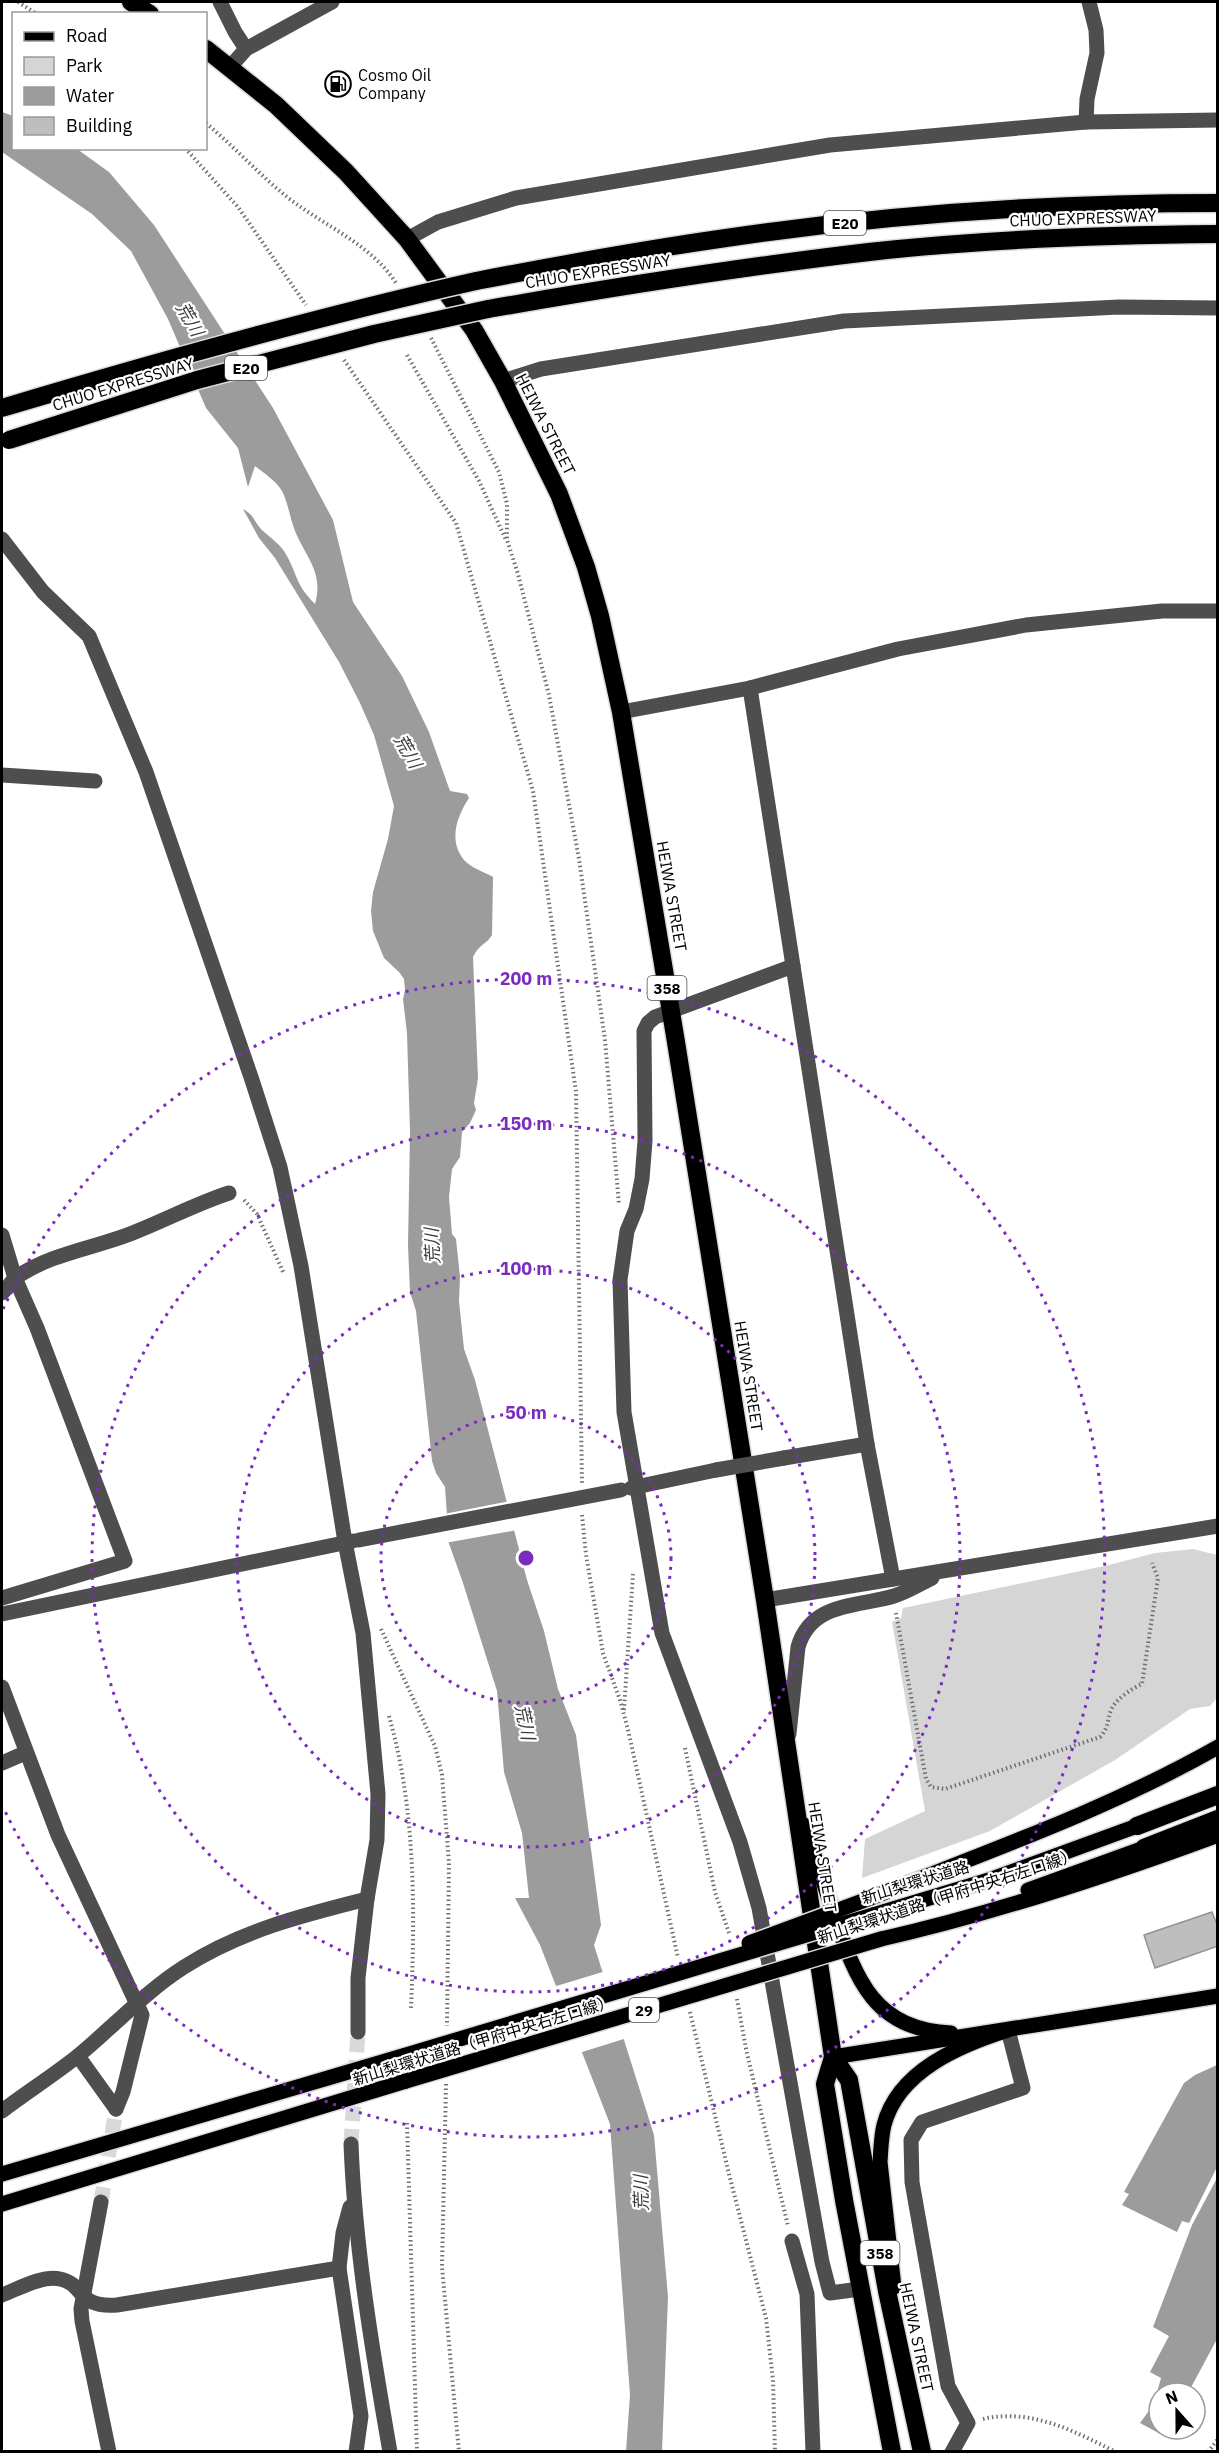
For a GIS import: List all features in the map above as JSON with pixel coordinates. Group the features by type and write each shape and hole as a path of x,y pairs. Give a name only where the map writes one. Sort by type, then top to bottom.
{"highway":[{"path":"131,2 147,12"},
{"name":"HEIWA STREET","path":"207,50 276,105 346,172 407,239 474,330 503,381 559,494 586,567 600,616 621,712 671,1010 765,1600 833,2057 825,2084 860,2289 892,2451"},
{"name":"CHUO EXPRESSWAY","path":"2,408 206,348 361,306 476,281 727,238 864,221 1014,209 1138,203 1218,203"},
{"name":"CHUO EXPRESSWAY","path":"5,442 197,380 374,334 488,309 734,269 871,252 1008,240 1143,234 1218,234"},
{"name":"新山梨環状道路","path":"1137,1826 1218,1795"},
{"path":"1144,1848 1218,1819"},
{"name":"HEIWA STREET","path":"833,2057 849,2080 868,2193 922,2451"}],"main road":[{"path":"620,1991 868,1899 1103,1805 1161,1778 1218,1747"},
{"path":"794,1797 850,1962 858,1980 877,2004 904,2023 939,2032 1008,2030"},
{"name":"新山梨環状道路","path":"620,1991 989,1880 1137,1826"},
{"name":"29","path":"881,1939 956,1922 1025,1902 1218,1835"},
{"name":"新山梨環状道路（甲府中央右左口線）","path":"2,2204 881,1939 1000,1900 1144,1848"},
{"name":"新山梨環状道路（甲府中央右左口線）","path":"2,2174 620,1991"},
{"path":"833,2057 1218,1996"},
{"path":"902,2364 897,2304 882,2190 881,2141 884,2124 898,2094 923,2070 960,2048 1008,2030"}],"street":[{"path":"220,2 246,49"},
{"path":"230,67 246,49 332,2"},
{"path":"1086,122 1086,99 1097,53 1096,30 1089,2"},
{"path":"407,239 438,222 516,198 830,145 1086,122 1218,120"},
{"path":"503,381 541,369 844,321 1119,307 1218,308"},
{"path":"2,538 43,592 89,636 146,772 280,1167 301,1266 352,1541 378,1794 377,1840 367,1899 358,1978 358,2032"},
{"path":"621,712 750,688 898,649 1026,625 1162,611 1218,611"},
{"path":"750,688 867,1444 893,1579"},
{"path":"2,775 95,781"},
{"path":"793,966 671,1010 655,1017 644,1030 645,1141 642,1179 636,1209 627,1231 620,1280 624,1412 662,1633 740,1842 759,1908 822,2262 830,2293"},
{"path":"2,1293 15,1278 39,1265 132,1233 196,1204 229,1193"},
{"path":"2,1235 15,1278 37,1328 125,1561 2,1598"},
{"path":"2,1614 352,1541 716,1470 867,1444"},
{"path":"765,1600 1218,1526"},
{"path":"787,1750 798,1647 801,1635 808,1625 816,1617 828,1611 896,1595 948,1570"},
{"path":"2,1687 25,1753 58,1835 141,2015 123,2092 116,2109 78,2056"},
{"path":"2,1763 25,1753"},
{"path":"2,2111 78,2056 137,2003 184,1967 249,1933 306,1914 367,1899"},
{"path":"952,2451 968,2423 948,2386 912,2182 911,2140 922,2122 1023,2088 1008,2030"},
{"path":"351,2144 357,2247 390,2451"},
{"path":"353,2193 343,2233 339,2268 361,2416 356,2451"},
{"path":"102,2202 82,2320 109,2451"},
{"path":"792,2241 807,2294 813,2451"},
{"path":"2,2295 44,2280 59,2278 72,2285 92,2304 117,2305 339,2268"},
{"path":"807,2294 860,2289"}],"path":[{"path":"18,2 34,12"},
{"path":"207,124 282,193 359,247 390,274 402,292"},
{"path":"188,150 238,207 312,314"},
{"path":"426,330 438,348 499,472 507,504 507,540"},
{"path":"339,353 456,523 533,791 576,1092 582,1489"},
{"path":"407,355 479,481 507,540 549,695 579,859 605,1040 616,1185 620,1212 627,1231"},
{"path":"229,1193 243,1199 257,1214 284,1276"},
{"path":"582,1511 586,1555 603,1653 624,1714 680,1968"},
{"path":"896,1613 926,1779 931,1787 945,1789 1100,1737 1108,1728 1111,1709 1142,1684 1158,1578 1152,1563"},
{"path":"624,1714 634,1565"},
{"path":"380,1628 435,1746 442,1775 449,1863 447,2037"},
{"path":"388,1712 405,1787 410,1828 413,1951 411,2008"},
{"path":"684,1743 716,1892 729,1933"},
{"path":"737,1998 746,2049 792,2241"},
{"path":"688,2003 727,2168 766,2318 773,2380 775,2451"},
{"path":"446,2073 442,2267 459,2451"},
{"path":"407,2122 417,2451"},
{"path":"968,2423 992,2417 1030,2417 1078,2433 1116,2451"},
{"path":"1208,2451 1218,2439"}],"green space":[{"path":"1193,1549 1217,1555 1217,1698 1210,1706 1190,1709 1115,1760 990,1831 862,1878 865,1839 925,1811 892,1622 901,1618 903,1608 1109,1565 1155,1553"}],"water":[{"name":"荒川","path":"2,112 12,116 12,150 78,150 109,172 154,225 273,408 333,520 353,602 402,676 429,732 450,791 467,794 469,798 456,829 456,845 459,853 470,865 493,877 492,935 473,957 478,1078 474,1103 476,1110 470,1123 462,1132 460,1157 452,1169 449,1197 452,1234 456,1239 460,1277 459,1301 464,1349 475,1380 558,1689 576,1735 601,1925 594,1945 654,2135 668,2297 662,2451 626,2451 630,2395 610,2124 540,1945 515,1898 529,1898 522,1833 504,1772 497,1691 441,1521 447,1516 445,1487 432,1461 416,1311 410,1292 408,1246 410,1132 404,979 384,958 373,931 371,911 373,892 388,839 394,806 374,735 339,662 275,558 259,538 243,509 282,548 301,586 315,604 316,574 295,531 282,491 255,466 248,487 238,448 206,408 168,319 131,251 92,214 2,152"},
{"path":"1217,2065 1217,2167 1189,2223 1182,2221 1177,2232 1122,2205 1129,2194 1124,2192 1184,2083"},
{"path":"1217,2178 1217,2339 1194,2381 1160,2381 1161,2378 1150,2372 1169,2336 1153,2327 1192,2225"},
{"path":"1147,2414 1147,2427 1140,2423"}],"pier":[{"path":"510,1501 517,1530 445,1543 438,1521 439,1517 444,1514"},
{"path":"606,1971 627,2038 579,2053 553,1987"}],"building":[{"path":"1212,1912 1218,1927 1218,1946 1155,1968 1144,1935"}],"tunnel":[{"path":"351,2144 358,2032"},
{"path":"101,2202 116,2109"}],"place":[{"name":"Cosmo Oil Company","path":"338,84"}]}
